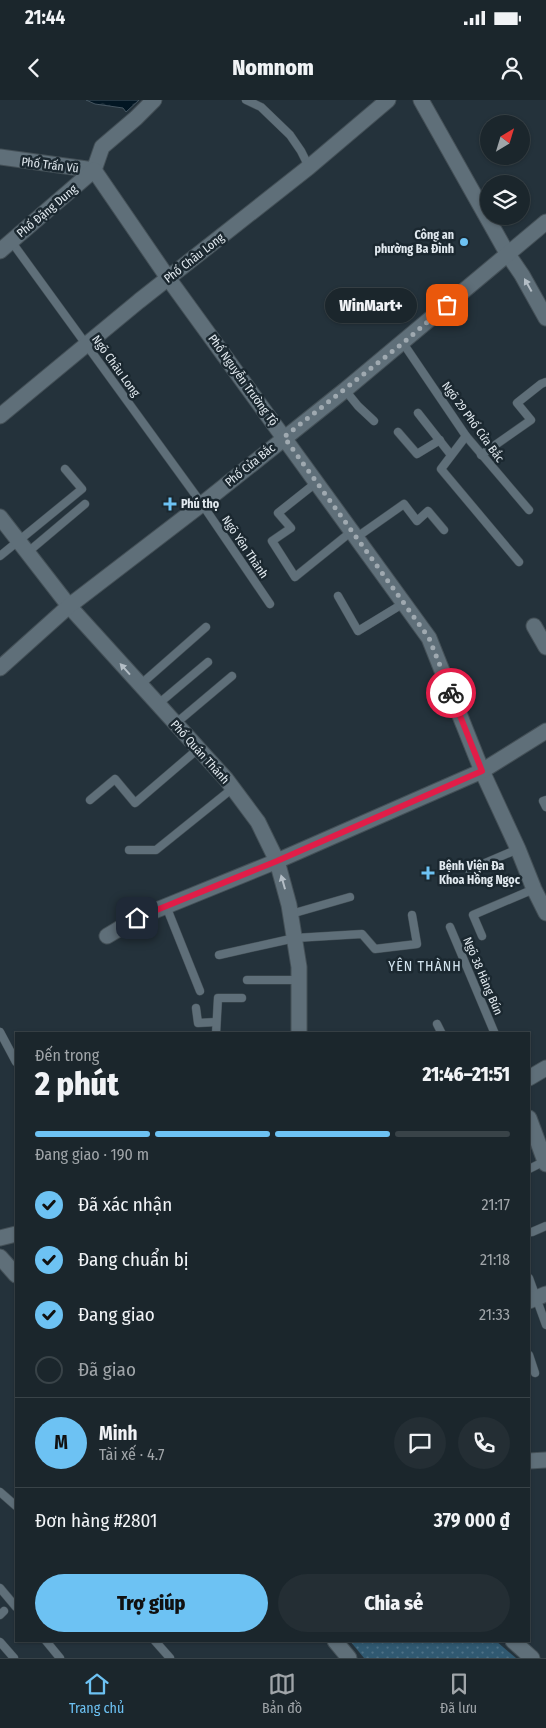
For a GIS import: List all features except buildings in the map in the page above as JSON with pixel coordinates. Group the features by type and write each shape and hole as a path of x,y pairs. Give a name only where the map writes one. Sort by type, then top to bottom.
{"street":[{"name":"Phố Trấn Vũ","path":"0,157 94,170 102,147 154,100"},
{"name":"Phố Châu Long","path":"0,416 168,278 309,167 388,100"},
{"path":"421,100 507,253 522,275 546,318"},
{"name":"Phố Đặng Dung","path":"0,252 94,170"},
{"name":"Phố Nguyễn Trường Tộ","path":"94,170 168,278 429,638 482,771 546,913"},
{"name":"Phố Cửa Bắc","path":"4,662 69,606 202,504 403,343 507,253 546,222"},
{"name":"Phố Quán Thánh","path":"0,517 69,606 233,788 258,822 277,861 291,914 299,967 299,1032"},
{"path":"534,626 546,647"},
{"path":"107,936 137,918 277,861 482,771 546,731"},
{"path":"530,1077 546,1068"},
{"path":"530,1121 545,1163"},
{"path":"0,1238 15,1234"},
{"path":"0,1257 15,1274"},
{"path":"530,1462 546,1460"},
{"path":"336,1642 349,1658"},
{"path":"515,1642 532,1658"}],"lane":[{"path":"246,100 261,107 290,135 302,151 309,167"},
{"name":"Ngõ Châu Long","path":"11,241 202,504"},
{"name":"Ngõ 29 Phố Cửa Bắc","path":"403,343 466,436 529,510"},
{"path":"481,455 531,420 517,403 546,382"},
{"path":"345,390 374,421"},
{"path":"418,413 451,455"},
{"path":"398,432 417,454 440,440"},
{"path":"466,436 441,469 519,562"},
{"path":"23,547 82,489 65,469"},
{"path":"317,482 278,513 291,528 272,540 295,577 354,534 404,504 417,521 428,511 444,530"},
{"path":"0,556 23,547 85,504"},
{"name":"Ngõ Yên Thành","path":"202,504 270,604"},
{"path":"338,596 358,631 404,602"},
{"path":"140,685 206,628"},
{"path":"157,704 208,662"},
{"path":"175,724 232,676"},
{"path":"90,800 115,779 135,803 198,749"},
{"path":"130,850 156,850 233,788"},
{"path":"546,800 543,802 546,808"},
{"path":"469,870 518,848"},
{"path":"482,936 473,915 534,889"},
{"path":"291,914 350,897"},
{"path":"166,906 200,991"},
{"path":"219,956 295,938 362,934 375,949 417,944 412,915"},
{"name":"Ngõ 38 Hàng Bún","path":"450,927 494,1032"},
{"path":"247,980 299,980"},
{"path":"216,1032 218,998 242,998"},
{"path":"196,1008 198,1024 216,1022"},
{"path":"437,1024 441,1032"},
{"path":"0,1032 15,1060"},
{"path":"530,1169 545,1163"},
{"path":"532,1232 546,1226"},
{"path":"530,1280 546,1325"},
{"path":"530,1358 535,1373"},
{"path":"0,1492 15,1505"},
{"path":"0,1588 15,1602"},
{"path":"0,1642 14,1658"},
{"path":"47,1642 60,1658"},
{"path":"156,1642 167,1655 158,1658"}],"shaded area":[{"path":"351,1642 497,1642 516,1658 364,1658"}],"water":[{"path":"86,100 139,100 126,112 123,108 95,104"}],"way so far":[{"path":"447,305 345,390 284,437 429,638 451,693"}],"place":[{"name":"Công an phường Ba Đình","path":"464,242"},
{"name":"WinMart+","path":"447,305"},
{"name":"Phú thọ","path":"170,504"},
{"name":"Bệnh Viện Đa Khoa Hồng Ngọc","path":"428,873"}],"district":[{"name":"YÊN THÀNH","path":"425,966"}],"route":[{"path":"137,918 277,861 482,771 451,693"}]}
